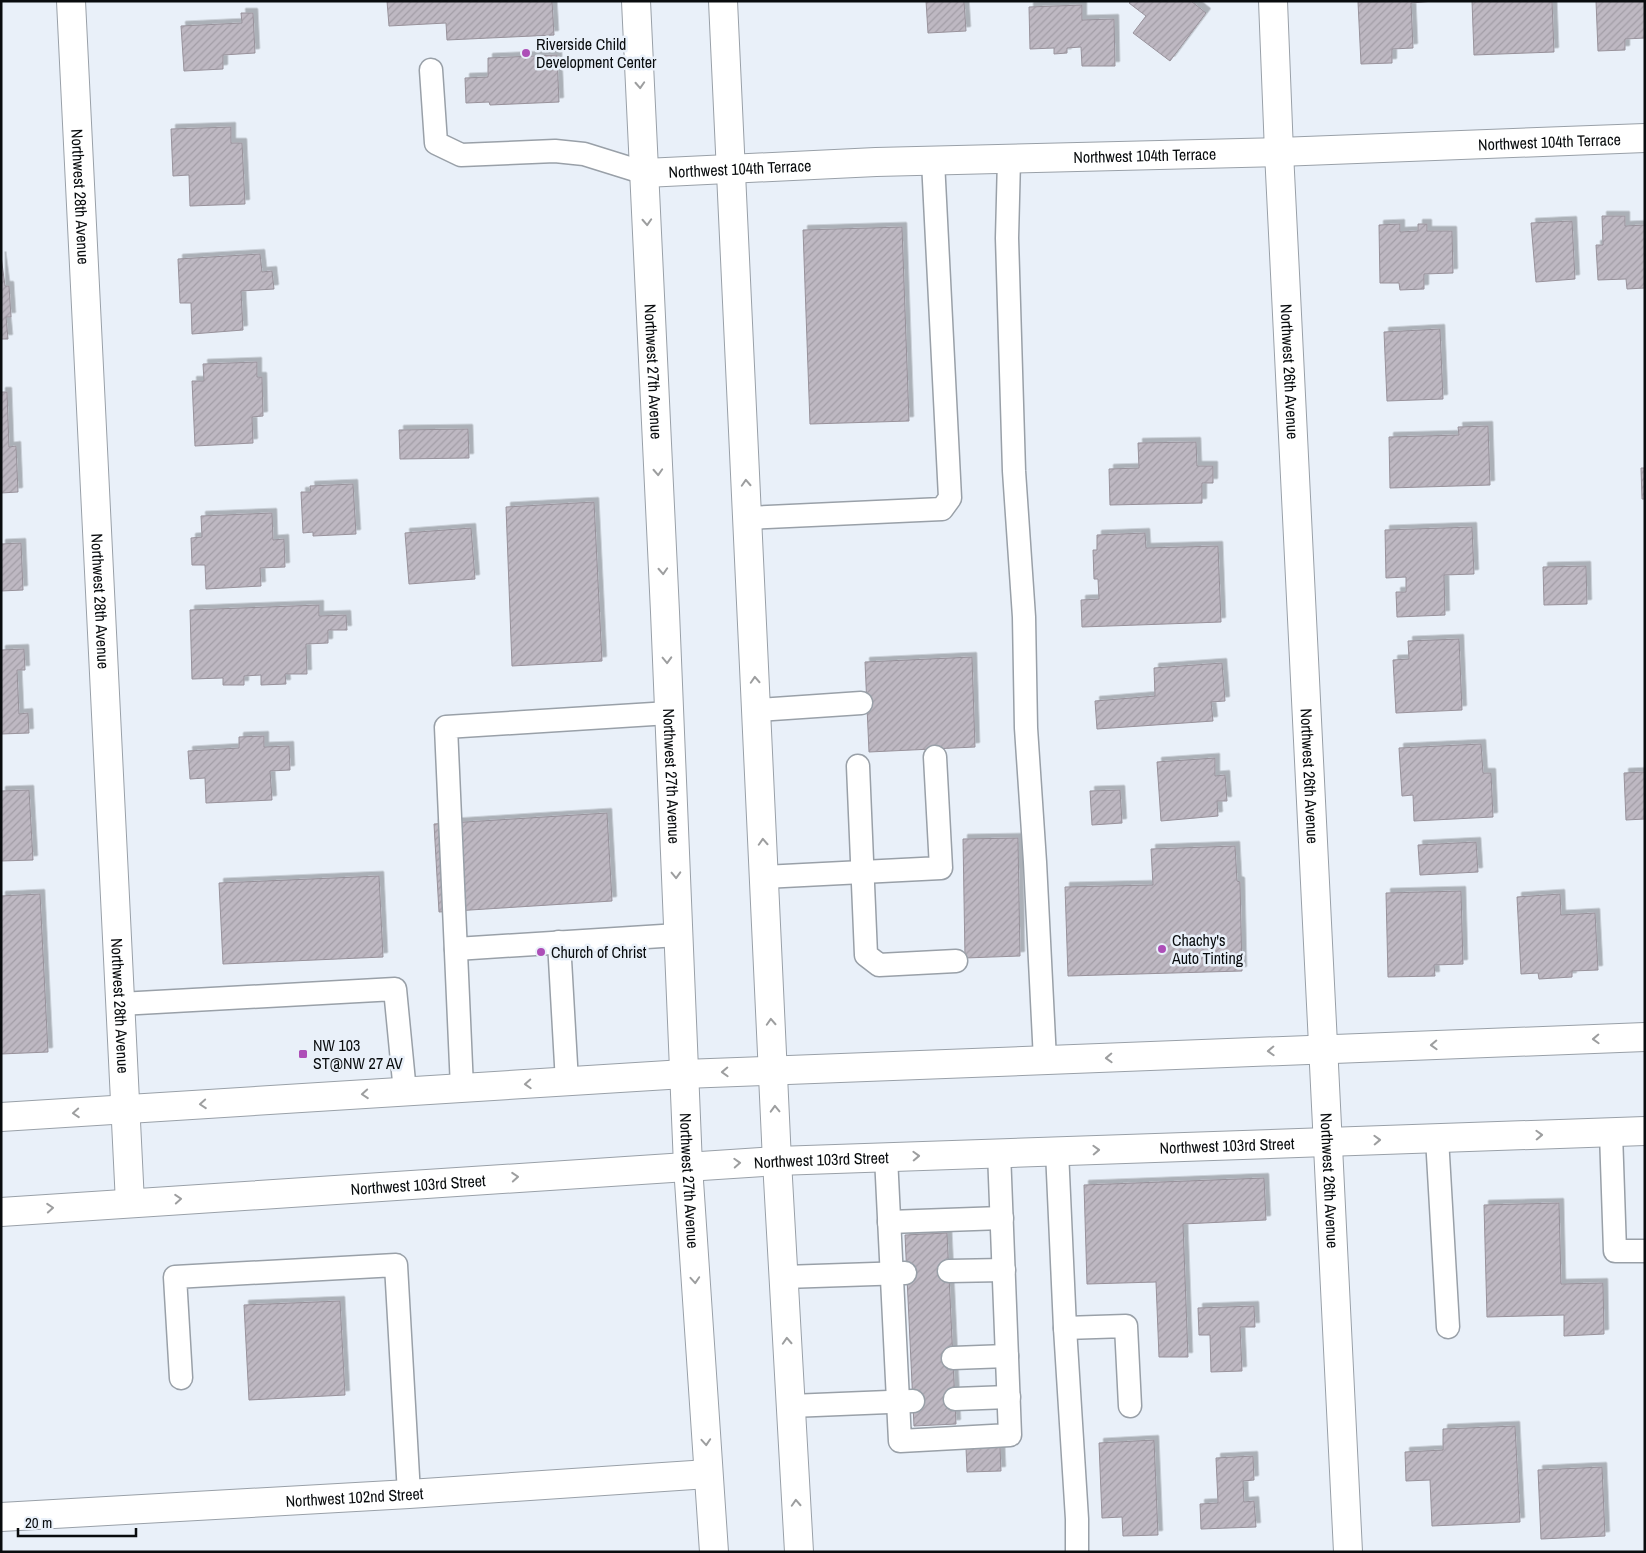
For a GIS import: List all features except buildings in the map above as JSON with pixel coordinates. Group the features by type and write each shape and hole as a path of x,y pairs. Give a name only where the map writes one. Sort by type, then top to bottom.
{"main road":[{"name":"Northwest 28th Avenue","path":"71,1 130,1202"},
{"name":"Northwest 27th Avenue","path":"636,1 688,1166 714,1552"},
{"path":"723,1 764,877 799,1552"},
{"name":"Northwest 26th Avenue","path":"1273,1 1348,1552"},
{"name":"Northwest 104th Terrace","path":"645,173 934,161 1279,152 1645,138"},
{"path":"1,1118 684,1074 1645,1037"},
{"name":"Northwest 103rd Street","path":"1,1212 130,1202 778,1161 1645,1131"},
{"name":"Northwest 102nd Street","path":"1,1517 409,1494 708,1474"}],"lane":[{"path":"432,70 436,144 461,155 555,151 584,154 645,173"},
{"path":"1009,159 1007,238 1014,471 1024,617 1026,728 1045,1060"},
{"path":"748,518 942,509 950,498 934,161"},
{"path":"757,710 862,703"},
{"path":"462,1088 446,728 669,713"},
{"path":"764,877 940,868 935,756"},
{"path":"858,766 866,955 880,965 956,961"},
{"path":"456,949 678,934"},
{"path":"559,942 568,1082"},
{"path":"120,1004 395,989 405,1092"},
{"path":"1611,1133 1614,1251 1645,1251"},
{"path":"1437,1138 1448,1326"},
{"path":"1057,1151 1064,1328 1077,1519 1077,1552"},
{"path":"886,1157 889,1222 899,1273 905,1401 900,1441 1010,1435 999,1152"},
{"path":"889,1222 1002,1218"},
{"path":"181,1378 175,1277 396,1265 409,1494"},
{"path":"949,1271 1004,1270"},
{"path":"784,1277 899,1273"},
{"path":"1064,1328 1126,1326 1130,1406"},
{"path":"953,1358 1007,1356"},
{"path":"955,1399 1009,1397"},
{"path":"790,1406 905,1401"}],"place":[{"name":"Riverside Child Development Center","path":"526,53"},
{"name":"Chachy's Auto Tinting","path":"1162,949"},
{"name":"Church of Christ","path":"541,952"},
{"name":"NW 103 ST@NW 27 AV","path":"303,1054"}]}
